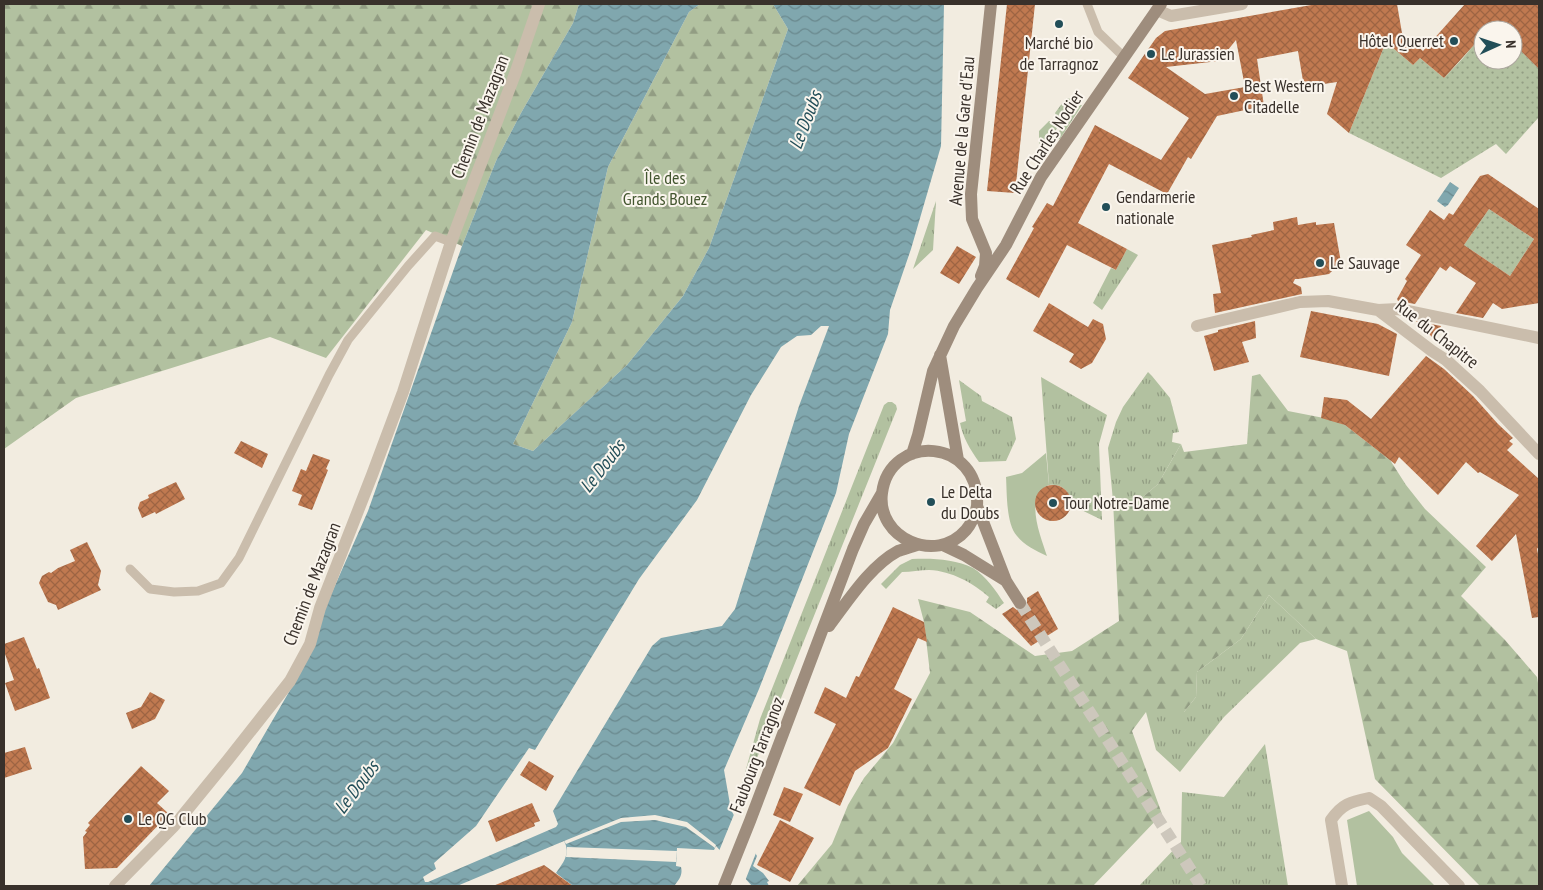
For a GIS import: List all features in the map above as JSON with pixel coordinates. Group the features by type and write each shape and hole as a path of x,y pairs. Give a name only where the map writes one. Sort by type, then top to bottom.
{"main road":[{"name":"Avenue de la Gare d'Eau","path":"977,288 985,266 986,253 972,219 971,194 991,4"},
{"name":"Rue Charles Nodier","path":"912,454 933,370 954,326 1006,245 1041,177 1159,7"},
{"path":"940,355 958,460"},
{"path":"928,450 944,452 958,460 971,474 976,484 978,495 973,519 966,531 956,540 930,547 904,540 886,520 882,507 882,493 885,481 892,469 901,460 912,454 928,450"},
{"name":"Faubourg Tarragnoz","path":"725,884 864,524 882,493"},
{"path":"977,506 1006,581 1020,603"},
{"name":"Faubourg Tarragnoz","path":"821,635 866,579 884,561 898,551 917,545"},
{"path":"943,545 964,555 1006,581"}],"street":[{"name":"Chemin de Mazagran","path":"115,886 180,819 290,681 310,644 320,608 403,392 451,242 515,74 539,4"},
{"path":"1159,7 1171,16 1242,4"},
{"name":"Rue du Chapitre","path":"1197,326 1300,302 1328,301 1378,310 1446,360 1480,391 1539,454"},
{"path":"1378,310 1398,309 1539,338"},
{"path":"1342,886 1331,820 1339,808 1352,801 1369,798 1381,806 1459,886"}],"lane":[{"path":"1087,4 1098,32 1124,57"},
{"path":"130,569 150,589 174,592 198,591 221,583 239,558 348,340 435,236 451,242"}],"green space":[{"path":"4,4 579,4 573,23 521,113 496,161 462,246 426,230 326,358 270,337 76,398 4,449"},
{"name":"Île des Grands Bouez","path":"700,4 773,4 788,29 709,248 683,296 627,365 533,451 513,444 572,322 608,167 689,12"},
{"path":"1386,42 1413,65 1420,58 1444,78 1473,46 1473,70 1523,70 1523,53 1539,69 1539,117 1506,154 1496,144 1441,178 1349,133"},
{"path":"1066,98 1072,99 1074,105 1062,120 1058,119 1055,113"},
{"path":"1082,105 1060,139 1057,139 1069,116"},
{"path":"1049,121 1053,121 1052,123 1058,126 1049,143 1041,145 1039,143 1039,131"},
{"path":"936,201 933,250 913,269"},
{"path":"1489,209 1534,239 1510,276 1464,245"},
{"path":"1127,249 1138,255 1102,310 1093,303 1111,268 1116,270"},
{"path":"1148,372 1170,398 1179,432 1173,433 1172,442 1181,444 1158,484 1143,497 1113,501 1108,448 1123,407"},
{"path":"1260,374 1288,411 1329,419 1345,425 1390,460 1406,485 1425,509 1486,567 1461,596 1505,640 1537,677 1539,689 1539,886 1480,886 1375,779 1347,651 1316,639 1269,595 1241,639 1197,672 1196,697 1184,712 1146,712 1132,731 1162,814 1093,886 797,886 832,844 848,805 864,778 893,743 930,673 924,622 918,599 970,612 1035,656 1072,651 1119,621 1113,501 1143,497 1158,484 1181,444 1184,452 1247,444 1252,376"},
{"path":"1041,377 1107,415 1099,444 1102,520 1071,505 1067,492 1062,487 1049,485"},
{"path":"959,380 981,396 982,401 1012,417 1016,439 1006,461 979,462 970,448 960,423 966,421"},
{"path":"888,402 896,405 897,409 745,788 741,787 760,719 884,405"},
{"path":"1046,453 1049,485 1041,490 1035,507 1038,528 1047,556 1027,545 1013,531 1008,508 1006,477 1022,473"},
{"path":"912,559 943,560 973,568 986,579 1004,603 996,609 986,602 989,597 976,587 954,575 938,571 902,572 886,589 881,584 900,565"},
{"path":"1269,595 1316,639 1300,643 1224,717 1180,772 1156,750 1146,712 1184,712 1196,697 1197,672 1241,639"},
{"path":"1265,744 1288,886 1139,886 1181,842 1182,792 1224,797"},
{"path":"1369,811 1393,837 1402,853 1435,886 1357,886 1347,820"}],"water":[{"name":"Le Doubs","path":"579,4 700,4 689,12 608,167 572,322 513,444 533,451 627,365 683,296 709,248 788,29 773,4 944,4 941,146 911,249 890,310 888,334 849,434 836,493 759,689 724,770 731,810 757,856 753,866 763,873 769,881 767,882 769,886 752,886 716,846 714,850 677,848 676,866 681,867 681,875 674,886 573,886 556,873 563,862 567,850 564,841 457,886 149,886 242,773 293,685 368,511 462,246 496,161 521,113 573,23","holes":["821,326 829,326 799,406 735,609 722,626 661,638 652,646 553,811 558,824 556,827 425,882 423,877 436,869 434,863 476,826 529,748 535,750 639,579 697,500 751,395 781,347 797,336 811,335"]},
{"path":"1450,182 1459,188 1445,207 1437,201"}],"pier":[{"path":"735,812 756,853 745,881 719,851"},
{"path":"655,815 687,822 716,845 715,848 686,827 655,820 621,822 566,844 564,841 621,818"},
{"path":"567,847 677,851 676,862 566,857"}],"building":[{"path":"1007,4 1035,4 1015,193 987,191"},
{"path":"1317,4 1397,4 1402,33 1423,51 1465,4 1539,4 1539,69 1523,53 1523,20 1473,20 1473,46 1444,78 1420,58 1413,65 1386,42 1349,133 1327,114 1337,82 1304,87 1298,51 1257,59 1264,106 1217,116 1191,159 1188,157 1167,194 1109,164 1078,223 1127,249 1116,270 1067,245 1039,298 1006,279 1034,228 1032,227 1047,203 1053,206 1095,125 1161,160 1189,118 1128,78 1156,38 1165,31","holes":["1236,40 1245,87 1205,94 1166,67 1219,61"]},
{"path":"1488,174 1539,209 1539,303 1502,309 1493,303 1483,318 1456,313 1476,283 1450,266 1446,271 1440,267 1415,304 1398,301 1397,299 1407,281 1405,279 1421,255 1406,245 1430,210 1444,220 1449,213 1453,215 1480,176","holes":["1489,209 1534,239 1510,276 1464,245"]},
{"path":"1297,217 1298,225 1316,222 1316,225 1334,223 1342,268 1334,269 1329,274 1295,279 1293,283 1301,287 1302,294 1215,313 1213,294 1221,293 1212,245 1252,237 1251,235 1274,230 1273,222"},
{"path":"957,246 976,257 959,284 940,273"},
{"path":"1049,303 1088,327 1093,319 1103,324 1106,339 1092,363 1081,369 1069,362 1074,354 1033,331"},
{"path":"1311,311 1378,324 1397,334 1389,376 1300,357"},
{"path":"1255,321 1256,338 1242,342 1249,362 1214,371 1204,336 1218,332 1218,330"},
{"path":"1416,321 1441,326 1435,340"},
{"path":"1426,356 1444,369 1473,396 1513,438 1509,441 1513,444 1507,450 1539,479 1539,546 1537,549 1539,559 1539,617 1532,618 1516,534 1492,561 1476,546 1519,495 1480,472 1478,473 1466,462 1438,495 1399,457 1395,464 1345,425 1321,418 1324,397 1347,400 1371,419"},
{"path":"241,441 268,454 262,468 234,453"},
{"path":"313,454 330,460 326,469 328,470 312,510 298,505 302,495 292,491 301,469 306,471"},
{"path":"176,482 185,499 156,514 155,512 142,518 138,508 140,502 149,498 148,495"},
{"name":"Tour Notre-Dame","path":"1053,485 1066,490 1071,503 1066,516 1053,521 1040,516 1035,503 1040,490"},
{"path":"87,542 101,571 98,585 101,590 58,610 56,605 48,602 39,583 42,576 75,561 70,550"},
{"path":"1038,591 1058,629 1031,646 1002,614 1013,607 1017,610 1024,610 1027,606 1027,598"},
{"path":"893,607 924,622 927,642 918,638 894,689 912,699 888,748 855,771 840,806 804,788 836,724 814,713 825,687 846,698 856,676 859,677"},
{"path":"24,637 37,669 39,668 50,698 15,711 5,683 14,680 4,651 4,644"},
{"path":"150,692 165,700 155,719 132,729 126,713 141,707"},
{"path":"25,747 32,769 4,778 4,753"},
{"path":"529,761 554,776 546,791 520,775"},
{"name":"Le QG Club","path":"141,766 169,791 157,803 169,814 117,868 85,869 83,837 90,825 88,823"},
{"path":"784,787 803,794 790,822 773,815"},
{"path":"532,803 540,821 534,823 535,826 496,842 488,821"},
{"path":"780,820 814,838 790,882 757,865"},
{"path":"544,865 573,886 493,886"}],"tunnel":[{"path":"1020,603 1201,886"}],"place":[{"name":"Marché bio de Tarragnoz","path":"1059,24"},
{"name":"Hôtel Querret","path":"1454,41"},
{"name":"Le Jurassien","path":"1151,54"},
{"name":"Best Western Citadelle","path":"1234,96"},
{"name":"Gendarmerie nationale","path":"1106,207"},
{"name":"Le Sauvage","path":"1320,263"},
{"name":"Le Delta du Doubs","path":"931,502"},
{"name":"Tour Notre-Dame","path":"1053,503"},
{"name":"Le QG Club","path":"128,819"}]}
